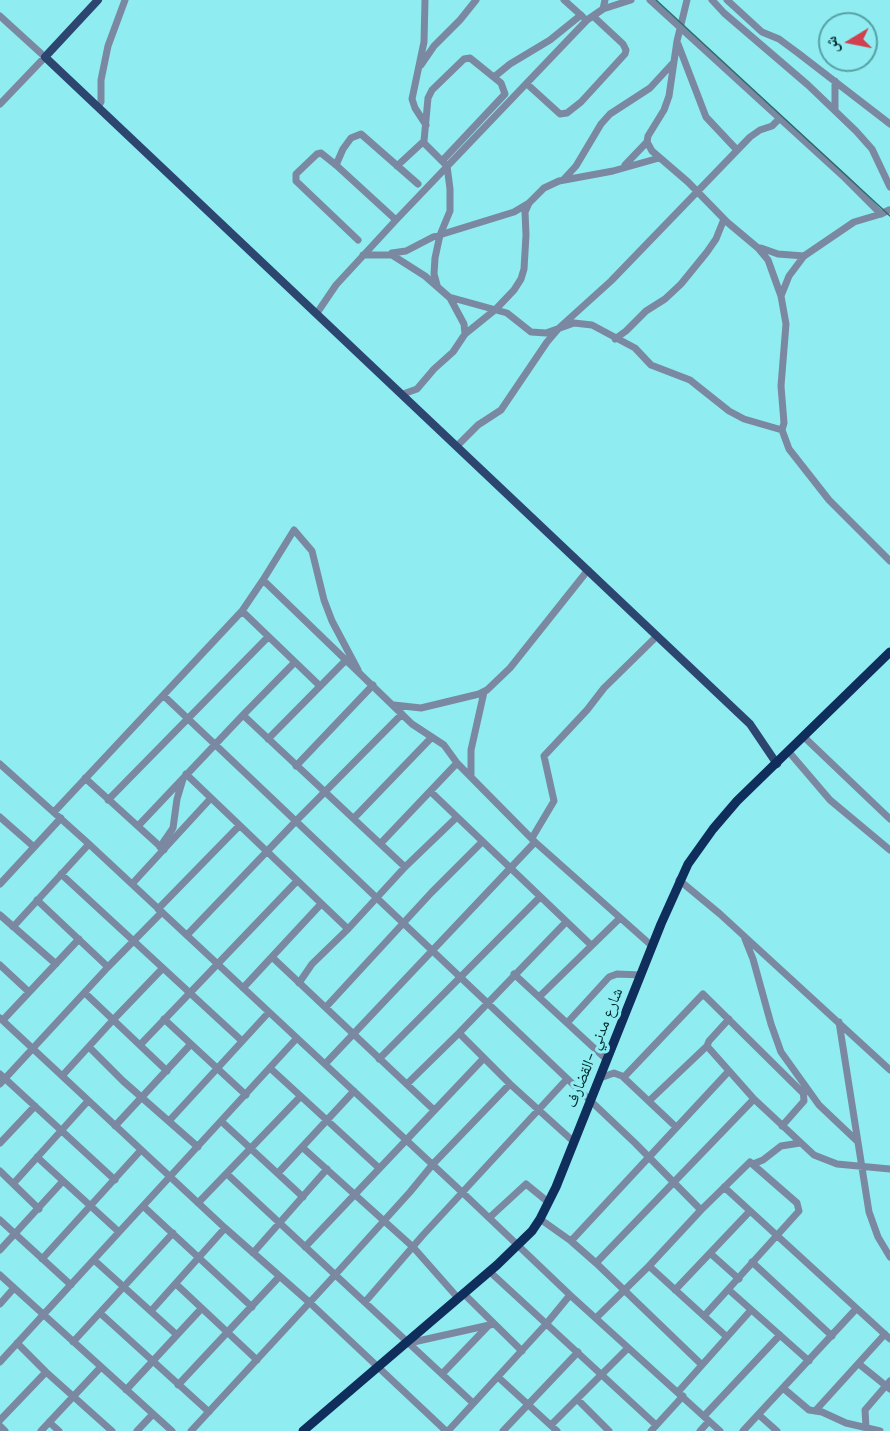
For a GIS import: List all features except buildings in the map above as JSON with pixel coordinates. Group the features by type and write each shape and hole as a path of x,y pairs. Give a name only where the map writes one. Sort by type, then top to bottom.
{"highway":[{"name":"شارع مدني -القضارف","path":"303,1431 518,1247 540,1220 688,864 737,801 890,652"}],"main road":[{"path":"98,0 45,57 750,724 777,764"}],"street":[{"path":"98,107 101,102 101,80 108,46 125,0"},
{"path":"425,0 426,26 412,99 426,125"},
{"path":"418,70 429,53 476,0"},
{"path":"527,84 560,114 567,113 581,102 625,54 626,51 620,41 581,15 564,0"},
{"path":"603,9 605,0"},
{"path":"444,164 590,19 603,9 631,0"},
{"path":"650,0 845,178 881,214"},
{"path":"687,0 677,41 669,96 659,120 648,136 649,148 758,248 768,260 781,296 786,324 781,386 784,423 782,430 789,449 845,517 890,561"},
{"path":"712,0 723,13 834,110 872,149 890,187"},
{"path":"727,0 762,32 784,43 890,124"},
{"path":"0,15 45,57 0,104"},
{"path":"494,77 510,64 550,40 581,15"},
{"path":"677,41 706,117 737,150"},
{"path":"317,313 336,285 503,98 504,88 473,59 464,59 430,93 423,142 397,166"},
{"path":"564,179 576,166 601,124 610,114 650,88 674,61"},
{"path":"834,110 835,81"},
{"path":"456,446 478,424 501,410 559,328 611,281 737,150 760,130 772,126 779,118"},
{"path":"336,165 346,144 357,134 365,136 418,184"},
{"path":"423,142 444,164 451,200 450,211 440,235 434,267 438,287"},
{"path":"623,167 647,142"},
{"path":"358,240 296,181 296,174 317,154 321,153 336,165 396,220"},
{"path":"363,255 406,251 425,240 493,220 514,212 529,203 544,188 564,179 613,171 659,159"},
{"path":"403,394 421,385 434,369 453,352 465,334 496,309 514,290 521,279 526,253 525,212 529,203"},
{"path":"781,296 789,276 804,256 854,222 890,209"},
{"path":"615,339 646,311 672,293 689,276 716,238 724,219"},
{"path":"758,248 778,254 804,256"},
{"path":"389,254 402,259 449,297 464,324 465,334"},
{"path":"449,297 511,315 531,332 546,333 574,323 585,323 635,348 651,365 690,380 729,411 744,419 782,430"},
{"path":"54,812 242,611 294,530 312,551 324,600 332,621 361,675"},
{"path":"392,704 421,708 484,692 510,668 588,570"},
{"path":"263,580 412,724 444,745 457,763 533,840 652,946"},
{"path":"242,611 320,686"},
{"path":"325,1064 510,868 533,840 554,801 544,756 587,710 604,688 657,636"},
{"path":"108,800 268,637"},
{"path":"268,739 345,661"},
{"path":"138,826 295,662"},
{"path":"296,766 373,685"},
{"path":"471,777 471,750 484,692"},
{"path":"164,696 404,922 459,978 648,1156 701,1210"},
{"path":"187,935 296,820 402,714"},
{"path":"243,715 405,867"},
{"path":"354,818 432,737"},
{"path":"804,737 890,819"},
{"path":"789,752 830,800 890,850"},
{"path":"381,843 457,763"},
{"path":"0,764 464,1192 518,1247 720,1431"},
{"path":"185,776 348,929"},
{"path":"162,848 173,828 177,799 185,776"},
{"path":"85,778 162,848"},
{"path":"431,792 591,945"},
{"path":"132,884 162,848 211,798"},
{"path":"299,983 312,964 405,867 457,817"},
{"path":"0,884 61,818"},
{"path":"1,821 34,847"},
{"path":"115,1180 62,1130 2,1079 33,1049 239,826"},
{"path":"326,1007 482,842"},
{"path":"13,927 89,844"},
{"path":"61,874 242,1041"},
{"path":"680,880 742,933 890,1070"},
{"path":"140,1045 297,881"},
{"path":"379,1059 540,897"},
{"path":"37,900 108,967"},
{"path":"243,988 321,904"},
{"path":"0,915 56,964"},
{"path":"540,996 620,918"},
{"path":"407,1084 566,922"},
{"path":"742,933 753,959 781,1052 819,1105 857,1141"},
{"path":"79,939 1,1019 225,1228 309,1302 376,1368 447,1431 522,1351 570,1295"},
{"path":"272,957 434,1110"},
{"path":"0,965 29,992"},
{"path":"62,1076 162,969"},
{"path":"514,974 607,1060"},
{"path":"567,1023 609,977 617,974 640,975"},
{"path":"85,993 166,1071"},
{"path":"624,1077 704,994 804,1094"},
{"path":"169,1121 269,1012"},
{"path":"164,1019 246,1095"},
{"path":"649,1101 707,1046 729,1019"},
{"path":"838,1022 869,1212 878,1238 890,1257"},
{"path":"459,1033 510,1084 574,1142"},
{"path":"0,1362 297,1038"},
{"path":"115,1126 191,1044"},
{"path":"707,1046 754,1099 814,1155 824,1160 862,1167 890,1169"},
{"path":"89,1047 198,1147"},
{"path":"305,1247 484,1058"},
{"path":"270,1068 379,1168"},
{"path":"571,1241 728,1072"},
{"path":"600,1078 615,1073 624,1077 676,1127"},
{"path":"782,1126 804,1101 804,1094 796,1073"},
{"path":"365,1302 412,1247 566,1080"},
{"path":"190,1431 335,1275 433,1164 510,1084"},
{"path":"278,1173 354,1091"},
{"path":"198,1203 300,1096"},
{"path":"596,1263 754,1099"},
{"path":"13,1184 88,1101"},
{"path":"0,1143 35,1106"},
{"path":"221,1121 303,1197"},
{"path":"596,1318 746,1164 763,1160 780,1146 800,1143"},
{"path":"302,1147 412,1247 491,1325 522,1351"},
{"path":"42,1259 141,1150"},
{"path":"37,1157 119,1232"},
{"path":"704,1316 795,1216 799,1207 753,1164"},
{"path":"253,1253 327,1169"},
{"path":"0,1172 39,1209"},
{"path":"227,1174 473,1403"},
{"path":"0,1250 63,1181"},
{"path":"489,1218 526,1184 548,1202"},
{"path":"723,1187 887,1337 816,1410"},
{"path":"143,1206 252,1307"},
{"path":"675,1290 750,1211"},
{"path":"0,1220 71,1285"},
{"path":"540,1220 571,1241 596,1263 702,1365"},
{"path":"151,1311 225,1228"},
{"path":"73,1342 173,1233"},
{"path":"711,1254 739,1279"},
{"path":"94,1260 177,1335"},
{"path":"752,1262 832,1336"},
{"path":"649,1266 727,1337"},
{"path":"489,1271 602,1374 654,1428 702,1365 752,1310"},
{"path":"0,1275 172,1431"},
{"path":"178,1385 279,1277"},
{"path":"176,1284 257,1360"},
{"path":"0,1304 15,1288"},
{"path":"729,1290 809,1361"},
{"path":"126,1390 201,1309"},
{"path":"743,1431 856,1309"},
{"path":"100,1313 209,1412"},
{"path":"407,1342 491,1325"},
{"path":"442,1374 491,1325"},
{"path":"700,1431 706,1418 780,1335"},
{"path":"17,1343 112,1431"},
{"path":"498,1377 554,1428 578,1399 628,1348"},
{"path":"503,1431 578,1352"},
{"path":"859,1364 889,1385 865,1410 866,1427"},
{"path":"41,1431 100,1368"},
{"path":"0,1420 46,1372"},
{"path":"783,1389 808,1409 816,1410 846,1423 880,1431"},
{"path":"578,1399 605,1430"},
{"path":"137,1431 153,1414"},
{"path":"759,1415 777,1431"},
{"path":"49,1422 59,1431"},
{"path":"0,1426 5,1431"}],"railway":[{"path":"656,0 890,216"}]}
